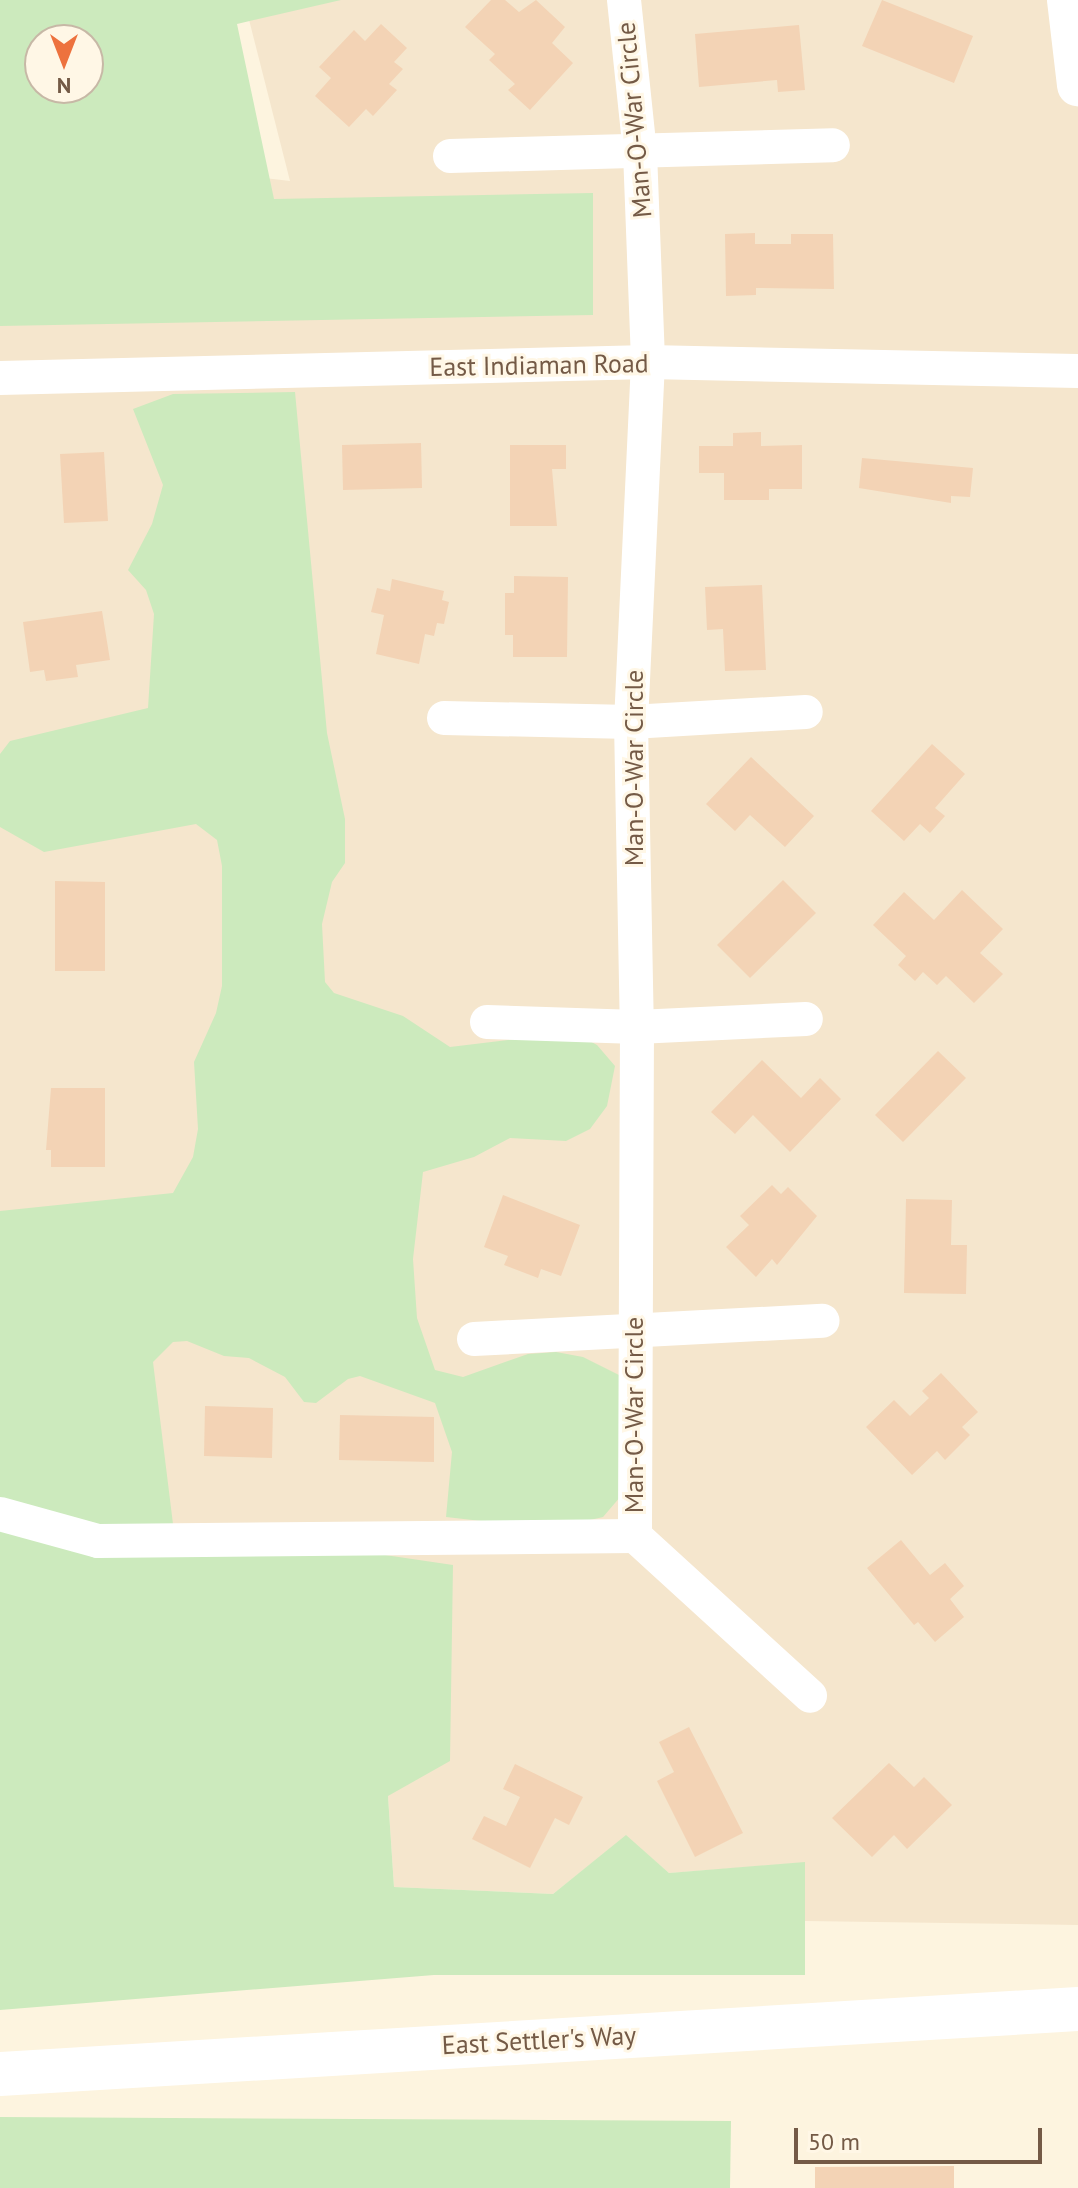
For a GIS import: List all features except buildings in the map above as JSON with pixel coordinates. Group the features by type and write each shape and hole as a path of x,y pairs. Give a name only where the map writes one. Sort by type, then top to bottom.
{"main road":[{"name":"East Settler's Way","path":"0,2074 1078,2009"}],"street":[{"name":"Man-O-War Circle","path":"624,0 640,152 648,362 631,722 637,1027 633,1333 635,1536"},
{"path":"1068,0 1078,85"},
{"path":"450,156 833,145"},
{"name":"East Indiaman Road","path":"0,378 648,362 1078,371"},
{"path":"444,718 631,722 806,712"},
{"path":"487,1022 637,1027 806,1019"},
{"path":"474,1339 823,1321"},
{"name":"Man-O-War Circle","path":"0,1514 98,1541 635,1536 810,1696"}],"shaded area":[{"path":"244,0 1078,0 1078,1925 805,1921 804,1863 669,1873 626,1836 553,1894 394,1887 388,1796 173,1524 0,1223 0,147 290,181"}],"green space":[{"path":"0,0 341,0 237,24 274,199 593,193 593,315 0,326"},
{"path":"295,392 327,733 345,819 345,863 332,882 322,924 325,982 334,993 403,1016 450,1047 573,1032 597,1045 615,1066 607,1106 590,1129 566,1141 510,1138 474,1157 423,1172 413,1259 417,1318 435,1370 463,1377 528,1354 556,1352 583,1357 621,1376 621,1496 603,1517 551,1529 446,1517 452,1452 435,1403 360,1376 348,1379 316,1403 304,1402 285,1377 249,1358 224,1356 187,1341 173,1342 153,1362 173,1524 453,1565 450,1761 388,1796 394,1887 553,1894 626,1835 669,1873 805,1862 805,1975 434,1975 0,2010 0,1211 173,1193 193,1157 198,1129 194,1062 216,1013 222,986 222,866 217,840 196,824 44,852 0,827 0,754 10,741 148,708 154,614 146,590 128,570 152,524 163,485 133,409 173,394"},
{"path":"0,2117 731,2121 730,2188 0,2188"}]}
